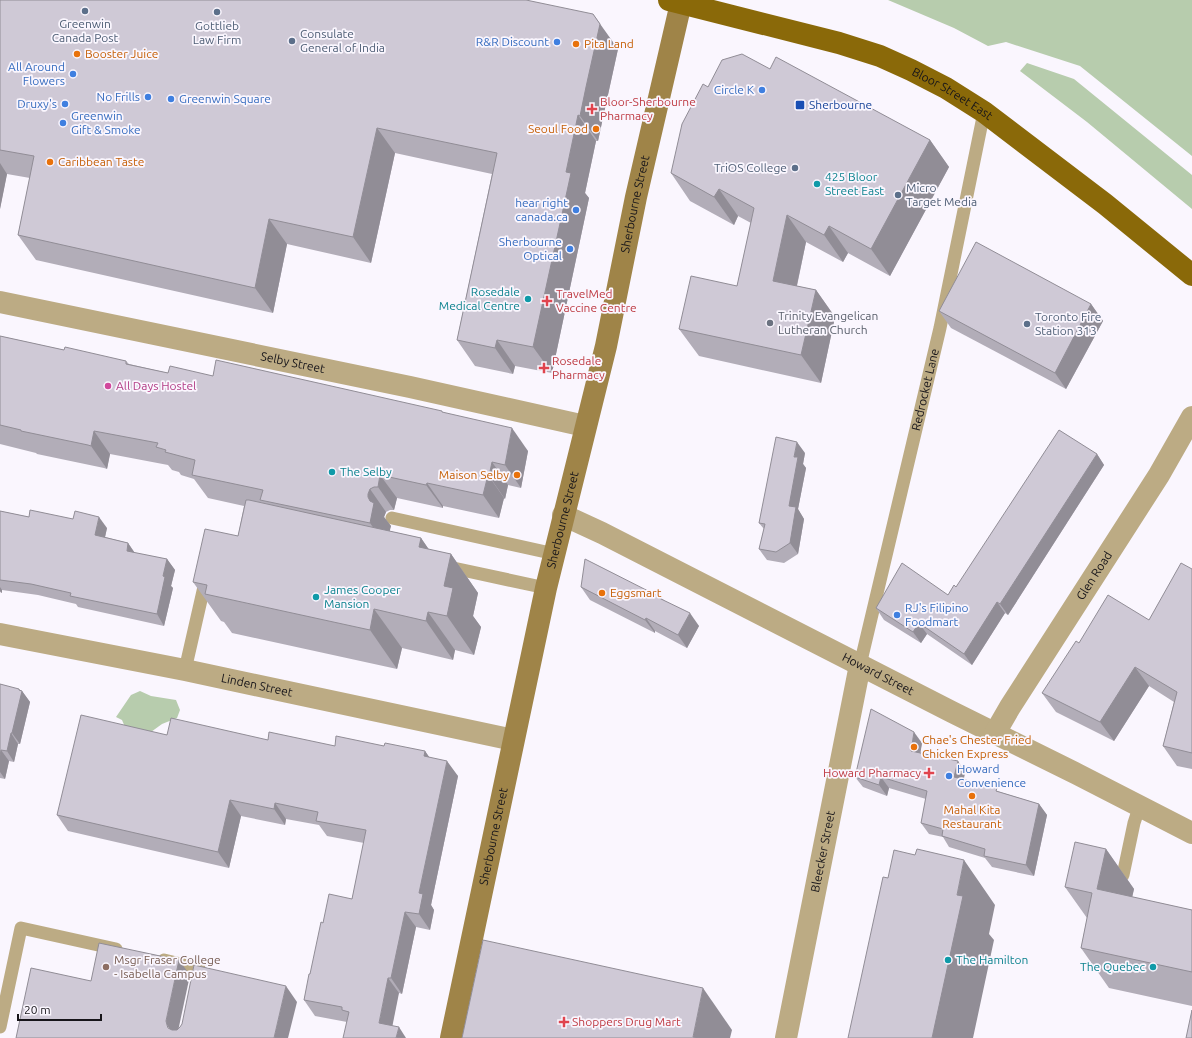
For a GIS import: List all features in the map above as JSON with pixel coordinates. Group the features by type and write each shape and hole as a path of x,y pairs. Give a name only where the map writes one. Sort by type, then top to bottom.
{"main road":[{"name":"Bloor Street East","path":"677,1 839,42 880,56 946,88 984,112 1105,204 1192,275"}],"street":[{"name":"Sherbourne Street","path":"451,1038 546,588 606,346 677,1"},
{"name":"Selby Street","path":"0,302 586,426"},
{"name":"Glen Road","path":"995,733 1010,707 1159,475 1192,417"},
{"name":"Howard Street","path":"564,515 952,712 1140,805 1192,833"},
{"name":"Linden Street","path":"0,634 185,670 513,740"},
{"name":"Bleecker Street","path":"786,1038 860,665"}],"lane":[{"name":"Redrocket Lane","path":"860,665 940,328 984,112"},
{"path":"392,518 555,554"},
{"path":"432,563 546,588"},
{"path":"185,670 206,575 209,569"},
{"path":"1123,875 1134,823 1140,805"},
{"path":"0,1027 21,928 127,952"},
{"path":"149,956 199,969 195,992"}],"green space":[{"path":"888,0 1192,0 1192,156 1080,66 1006,42 988,46 954,28"},
{"path":"1027,63 1074,79 1192,175 1192,209 1087,122 1020,71"},
{"path":"140,691 151,696 176,700 180,710 177,718 162,724 144,737 125,727 122,720 116,717 131,695"}],"building":[{"path":"0,0 526,0 593,14 600,24 566,172 571,173 533,347 497,340 495,348 457,340 497,153 377,128 353,237 269,219 255,288 18,235 34,156 0,150"},
{"path":"742,54 770,69 776,57 930,140 871,249 829,226 824,235 787,215 773,281 816,290 801,355 679,329 691,276 737,286 754,208 719,189 714,197 671,173 682,124 703,84 708,87 722,60"},
{"name":"Toronto Fire Station 313","path":"976,242 1091,304 1055,373 939,311"},
{"path":"0,336 64,350 65,347 126,361 126,364 168,373 170,366 213,376 216,360 512,428 505,465 492,462 483,495 380,475 378,487 370,489 368,494 370,501 374,503 370,523 260,500 263,490 192,475 195,460 165,452 166,450 156,447 158,443 94,431 91,446 0,425"},
{"path":"1059,430 1097,454 1000,604 997,602 964,654 919,623 913,632 876,608 902,563 948,595 954,585 956,587"},
{"path":"776,437 797,442 794,457 798,457 789,506 796,507 790,543 776,552 759,549 765,524 759,523"},
{"path":"246,500 421,538 419,547 451,554 444,586 453,588 447,616 428,612 426,621 374,609 370,630 205,594 207,585 193,582 205,529 238,536"},
{"path":"30,510 73,519 75,511 99,517 95,535 128,543 127,551 167,559 163,576 165,577 157,614 70,596 71,593 31,584 0,580 0,511 29,517"},
{"path":"585,559 690,613 678,635 581,587"},
{"path":"1181,563 1192,569 1192,753 1163,746 1177,692 1135,667 1100,722 1042,693 1076,641 1079,643 1108,595 1149,620"},
{"path":"0,684 22,691 7,751 1,750 0,756"},
{"path":"871,709 914,732 911,751 958,761 954,777 997,788 996,791 1039,804 1026,865 984,856 985,849 942,836 943,829 921,823 927,791 881,777 879,785 855,777"},
{"path":"81,715 167,735 171,718 268,740 269,732 335,746 336,736 384,746 385,743 425,751 424,756 447,761 419,893 423,894 419,914 405,912 391,978 388,978 379,1023 399,1027 396,1038 343,1038 349,1012 342,1010 342,1007 304,1000 321,922 323,923 329,894 352,899 366,830 316,821 318,812 275,803 274,809 230,800 218,852 57,815"},
{"path":"1075,842 1106,849 1097,889 1192,910 1192,972 1081,948 1092,893 1065,887"},
{"path":"917,849 964,860 957,895 963,896 932,1038 848,1038 883,877 888,878 894,850 915,855"},
{"path":"483,940 703,988 693,1037 700,1038 462,1038"},
{"path":"99,943 179,960 166,1021 168,1028 172,1030 177,1030 182,1024 194,965 286,986 274,1038 16,1038 31,968 91,981"},
{"path":"1192,1010 1192,1038 1186,1038"}],"place":[{"name":"Greenwin Canada Post","path":"85,11"},
{"name":"Gottlieb Law Firm","path":"217,12"},
{"name":"Consulate General of India","path":"292,41"},
{"name":"R&R Discount","path":"557,42"},
{"name":"Pita Land","path":"576,44"},
{"name":"Booster Juice","path":"77,54"},
{"name":"All Around Flowers","path":"73,74"},
{"name":"Circle K","path":"762,90"},
{"name":"No Frills","path":"148,97"},
{"name":"Greenwin Square","path":"171,99"},
{"name":"Druxy's","path":"65,104"},
{"name":"Sherbourne","path":"800,105"},
{"name":"Bloor-Sherbourne Pharmacy","path":"592,109"},
{"name":"Greenwin Gift & Smoke","path":"63,123"},
{"name":"Seoul Food","path":"596,129"},
{"name":"Caribbean Taste","path":"50,162"},
{"name":"TriOS College","path":"795,168"},
{"name":"425 Bloor Street East","path":"817,184"},
{"name":"Micro Target Media","path":"898,195"},
{"name":"hear right canada.ca","path":"576,210"},
{"name":"Sherbourne Optical","path":"570,249"},
{"name":"Rosedale Medical Centre","path":"528,299"},
{"name":"TravelMed Vaccine Centre","path":"547,301"},
{"name":"Trinity Evangelican Lutheran Church","path":"770,323"},
{"name":"Toronto Fire Station 313","path":"1027,324"},
{"name":"Rosedale Pharmacy","path":"544,368"},
{"name":"All Days Hostel","path":"108,386"},
{"name":"The Selby","path":"332,472"},
{"name":"Maison Selby","path":"517,475"},
{"name":"Eggsmart","path":"602,593"},
{"name":"James Cooper Mansion","path":"316,597"},
{"name":"RJ's Filipino Foodmart","path":"897,615"},
{"name":"Chae's Chester Fried Chicken Express","path":"914,747"},
{"name":"Howard Pharmacy","path":"929,773"},
{"name":"Howard Convenience","path":"949,776"},
{"name":"Mahal Kita Restaurant","path":"972,796"},
{"name":"The Hamilton","path":"948,960"},
{"name":"Msgr Fraser College - Isabella Campus","path":"106,967"},
{"name":"The Quebec","path":"1153,967"},
{"name":"Shoppers Drug Mart","path":"564,1022"}]}
